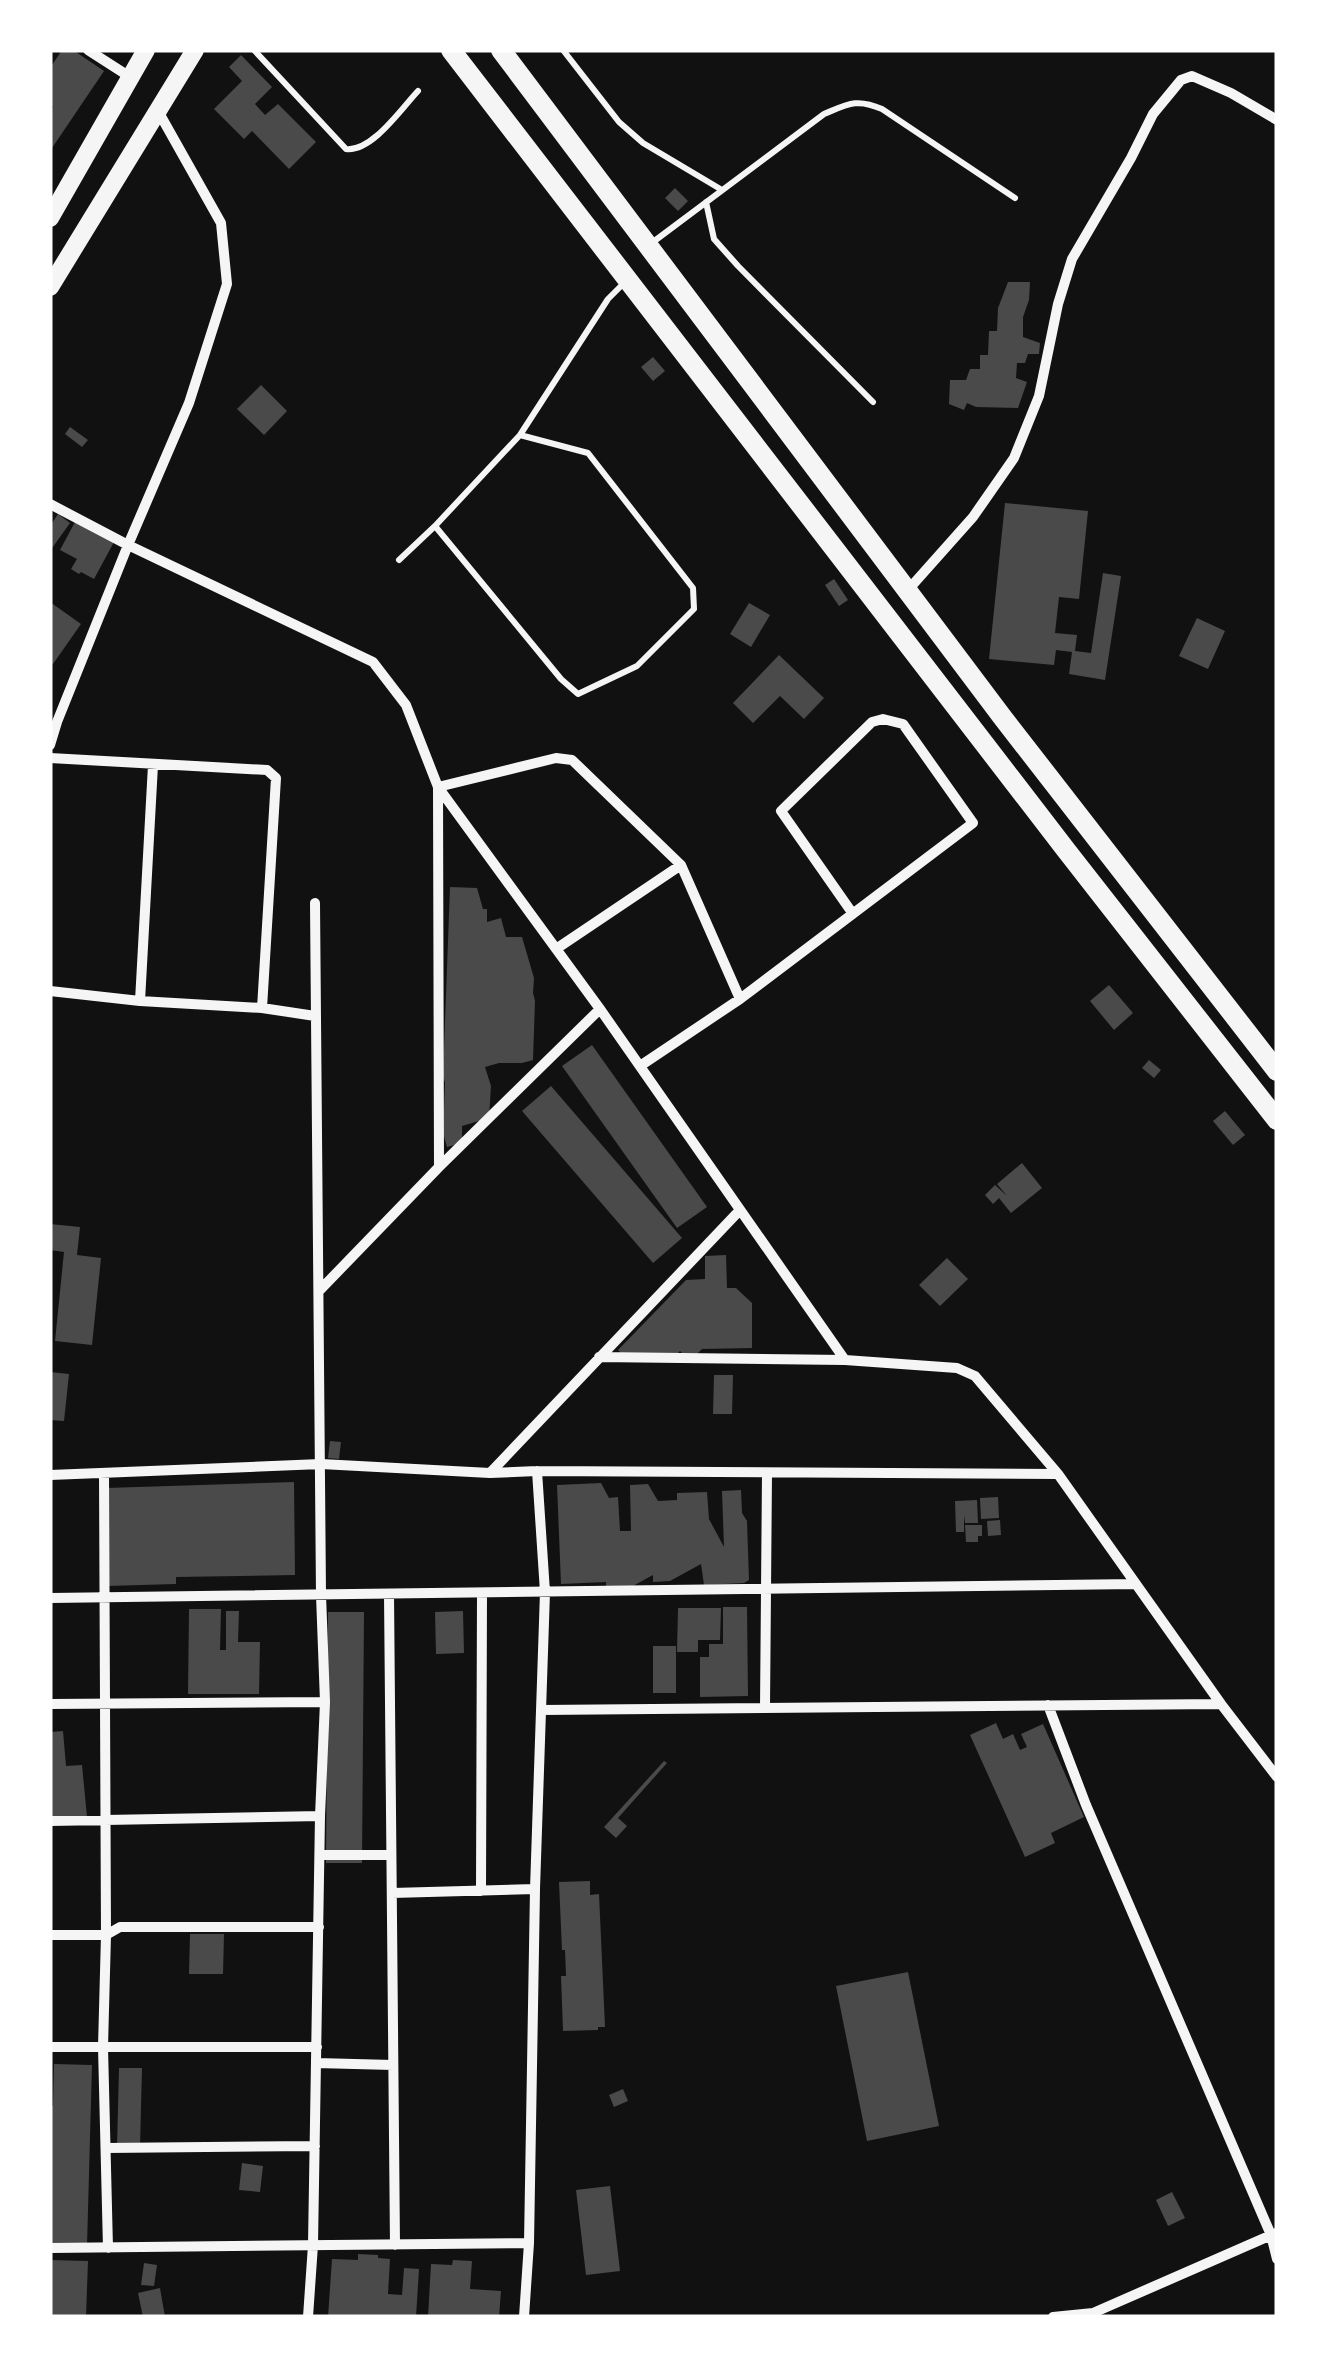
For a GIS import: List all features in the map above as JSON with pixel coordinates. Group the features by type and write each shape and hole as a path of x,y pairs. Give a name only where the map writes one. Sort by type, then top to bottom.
{"highway":[{"path":"451,50 1277,1120"},
{"path":"501,50 1002,718 1277,1071"}],"main road":[{"path":"53,205 146,50"},
{"path":"50,286 195,50"}],"street":[{"path":"88,50 130,77"},
{"path":"908,591 973,518 1014,458 1039,396 1058,304 1072,259 1152,114 1166,96 1181,80 1192,76 1277,120"},
{"path":"50,745 54,721 189,404 227,284 221,223 158,111"},
{"path":"50,504 372,662 406,706 438,787 600,1009 845,1360"},
{"path":"640,1066 740,999 853,914 973,823 902,724 883,719 861,730 780,811 853,914"},
{"path":"50,758 267,770 276,778 262,1008"},
{"path":"438,787 556,758 572,760 680,865 740,999"},
{"path":"140,1001 153,765"},
{"path":"438,787 440,1167"},
{"path":"556,949 680,865"},
{"path":"308,2317 313,2246 325,1702 315,903"},
{"path":"50,991 315,1016"},
{"path":"320,1290 600,1009"},
{"path":"490,1472 740,1210"},
{"path":"600,1358 845,1360 966,1370 1058,1474 1277,1778"},
{"path":"50,1475 321,1464 490,1472 1058,1474"},
{"path":"524,2317 545,1592 537,1471"},
{"path":"104,1473 103,2048 108,2248"},
{"path":"766,1473 766,1708"},
{"path":"50,1598 1136,1584"},
{"path":"481,1892 482,1592"},
{"path":"389,1594 395,2244"},
{"path":"50,1704 325,1702"},
{"path":"541,1710 1222,1704"},
{"path":"1048,1706 1086,1805 1274,2234 1277,2258"},
{"path":"50,1820 320,1816"},
{"path":"320,1855 391,1856"},
{"path":"392,1893 535,1889"},
{"path":"50,1935 106,1935 120,1927 318,1927"},
{"path":"50,2048 317,2047"},
{"path":"316,2063 393,2066"},
{"path":"106,2148 315,2146"},
{"path":"1053,2317 1093,2313 1274,2234"},
{"path":"50,2248 529,2243"}],"lane":[{"path":"254,50 346,149 356,150 370,142 418,91"},
{"path":"563,50 619,122 643,143 722,190"},
{"path":"648,246 824,114 852,102 867,102 882,109 1015,198"},
{"path":"706,202 714,239 873,402"},
{"path":"399,560 520,435 608,299 628,279"},
{"path":"435,526 561,679 578,694 637,666 694,610 693,588 588,454 520,435"}],"building":[{"path":"62,50 73,50 104,71 50,151 50,68"},
{"path":"241,55 272,87 255,104 265,115 278,104 316,142 289,169 252,131 244,139 214,109 242,81 229,67"},
{"path":"675,188 688,201 678,211 665,198"},
{"path":"1008,282 1030,282 1023,337 1040,343 1039,354 1028,354 1025,363 1017,363 1016,378 1027,382 1018,408 976,407 967,403 964,410 949,404 950,380 966,380 970,369 980,369 980,355 988,355 989,331 997,331 998,308"},
{"path":"653,357 665,371 653,381 641,367"},
{"path":"261,385 287,411 264,435 237,409"},
{"path":"70,427 88,440 82,447 65,434"},
{"path":"1005,503 1088,511 1079,599 1059,597 1055,633 1077,635 1075,651 1091,653 1103,573 1121,576 1105,680 1069,674 1072,652 1056,650 1054,665 989,659"},
{"path":"58,514 70,523 50,551 50,526"},
{"path":"75,522 114,542 94,579 71,569 77,559 60,550"},
{"path":"834,579 848,600 839,606 825,585"},
{"path":"50,602 81,624 53,664 50,662"},
{"path":"749,603 770,615 751,647 730,634"},
{"path":"1197,618 1225,631 1208,669 1179,656"},
{"path":"779,655 824,698 804,719 780,696 753,723 733,703"},
{"path":"450,887 477,888 483,909 487,909 487,922 501,918 506,937 522,937 534,978 535,1001 533,1060 485,1067 491,1086 489,1118 462,1126 462,1143 447,1147 443,1133 443,1076"},
{"path":"1109,985 1133,1013 1114,1030 1090,1001"},
{"path":"592,1045 707,1207 677,1228 562,1066"},
{"path":"1149,1060 1161,1070 1154,1078 1142,1068"},
{"path":"551,1086 682,1238 653,1263 522,1111"},
{"path":"1225,1111 1245,1135 1233,1145 1213,1121"},
{"path":"1022,1163 1042,1188 1011,1213 999,1198 993,1204 985,1195 995,1185 1007,1196 997,1184"},
{"path":"50,1224 80,1227 77,1255 101,1258 92,1345 55,1341 64,1252 50,1250"},
{"path":"726,1255 727,1288 736,1288 752,1303 752,1348 702,1349 696,1355 685,1356 680,1351 675,1356 625,1357 618,1350 686,1280 705,1279 705,1256"},
{"path":"947,1258 968,1279 940,1306 919,1285"},
{"path":"50,1372 69,1374 64,1421 50,1420"},
{"path":"714,1375 733,1375 732,1414 713,1414"},
{"path":"330,1441 341,1442 339,1459 328,1458"},
{"path":"294,1482 295,1575 176,1577 176,1584 107,1586 106,1488"},
{"path":"601,1483 609,1498 618,1497 620,1531 631,1531 630,1485 648,1484 658,1501 677,1500 677,1493 707,1492 709,1519 724,1547 722,1491 741,1490 742,1513 747,1521 749,1580 704,1585 701,1564 670,1581 653,1582 653,1575 631,1587 606,1588 606,1582 561,1584 557,1485"},
{"path":"998,1497 999,1518 981,1519 980,1498"},
{"path":"977,1500 978,1523 965,1523 964,1515 964,1532 956,1532 955,1501"},
{"path":"1000,1520 1001,1535 988,1536 987,1521"},
{"path":"965,1525 982,1525 978,1542 966,1542"},
{"path":"723,1607 747,1607 748,1696 700,1697 700,1657 709,1657 709,1644 723,1644"},
{"path":"678,1608 721,1608 720,1640 698,1640 698,1652 677,1652"},
{"path":"189,1609 221,1609 220,1650 226,1650 226,1611 239,1611 238,1642 260,1642 259,1694 188,1694"},
{"path":"463,1611 464,1653 436,1654 435,1612"},
{"path":"328,1612 364,1612 362,1863 326,1863"},
{"path":"653,1646 676,1646 676,1693 653,1693"},
{"path":"996,1723 1003,1739 1013,1734 1020,1750 1027,1747 1021,1734 1043,1724 1084,1817 1051,1833 1055,1843 1025,1857 970,1735"},
{"path":"63,1731 66,1766 82,1765 87,1817 50,1820 50,1732"},
{"path":"664,1761 667,1763 618,1818 627,1826 616,1838 604,1827"},
{"path":"590,1881 590,1895 599,1894 605,2027 563,2031 561,1976 566,1976 559,1882"},
{"path":"190,1934 224,1934 223,1974 189,1974"},
{"path":"908,1972 939,2126 867,2141 836,1986"},
{"path":"54,2064 92,2065 87,2246 50,2245 50,2106"},
{"path":"119,2068 142,2068 140,2148 117,2147"},
{"path":"623,2089 628,2101 614,2107 609,2095"},
{"path":"242,2163 263,2166 260,2192 239,2190"},
{"path":"610,2186 620,2271 586,2275 576,2190"},
{"path":"1172,2192 1185,2218 1168,2226 1156,2200"},
{"path":"358,2254 390,2259 388,2294 402,2295 404,2268 419,2269 416,2317 328,2317 332,2259 358,2260"},
{"path":"50,2260 88,2261 86,2317 50,2317"},
{"path":"453,2260 472,2261 470,2289 501,2291 499,2317 428,2317 431,2264 452,2265"},
{"path":"144,2263 157,2265 154,2286 141,2285"},
{"path":"160,2288 165,2317 143,2317 138,2293"}]}
